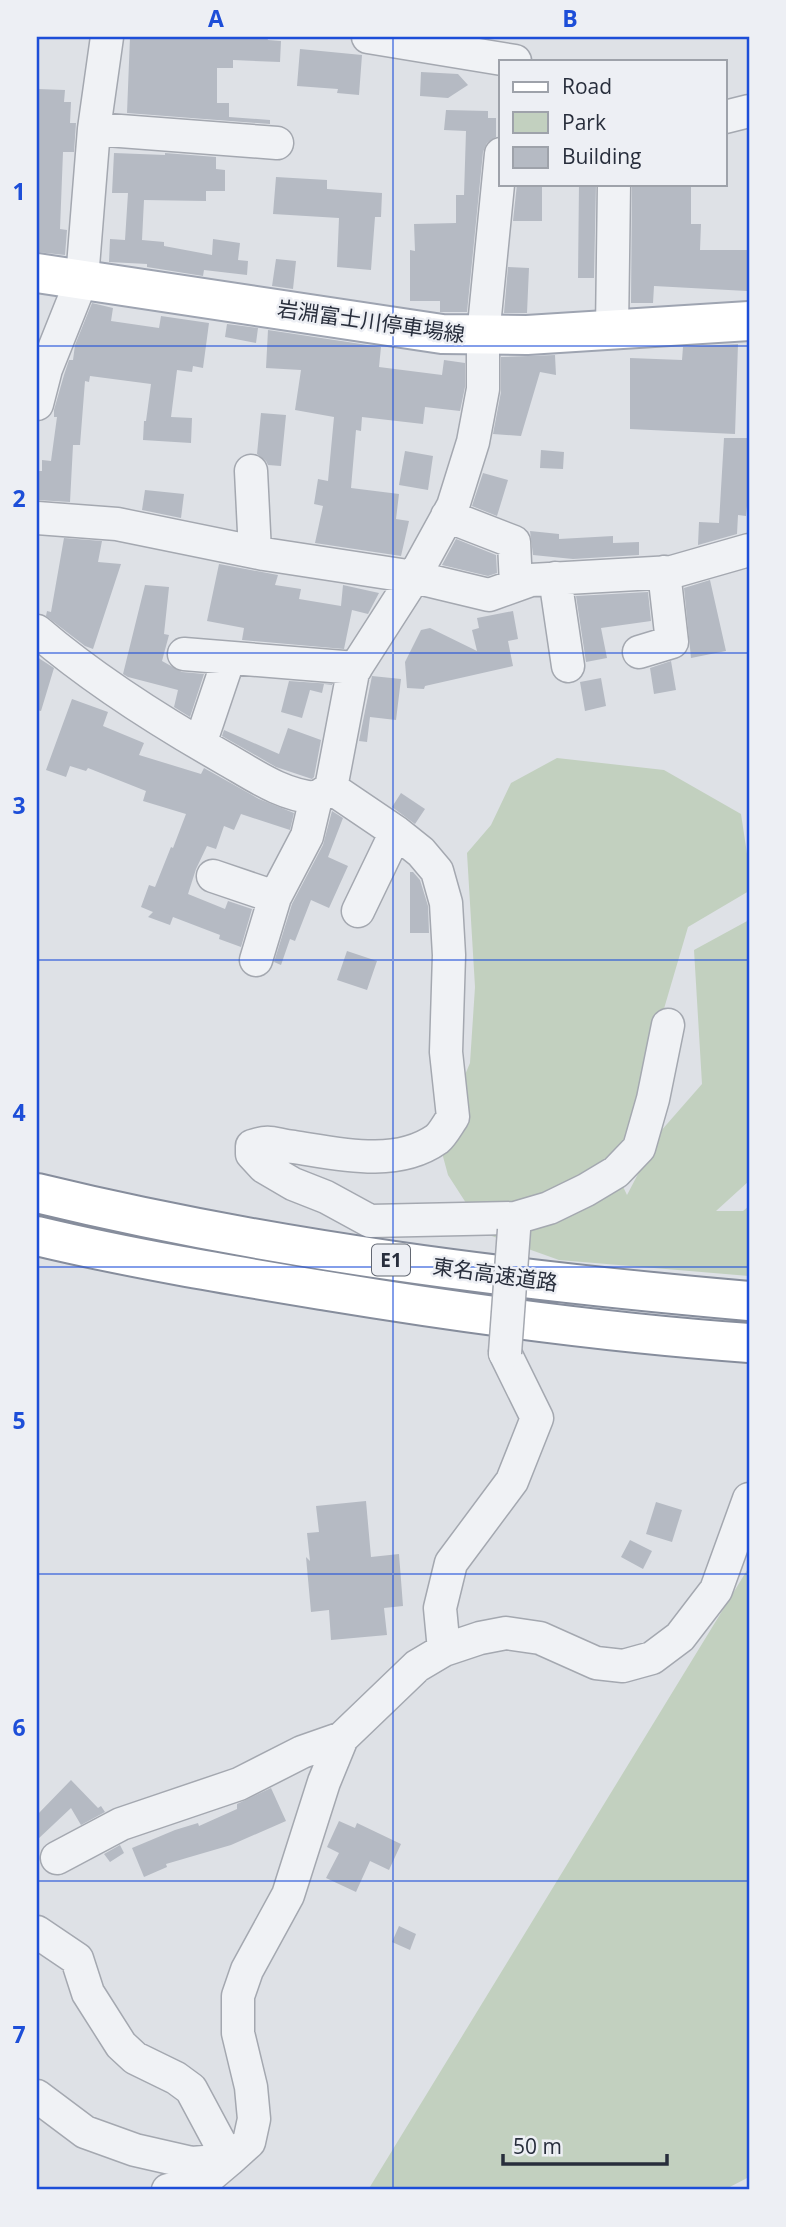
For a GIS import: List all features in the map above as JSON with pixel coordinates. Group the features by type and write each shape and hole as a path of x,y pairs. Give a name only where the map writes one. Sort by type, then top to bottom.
{"main road":[{"name":"岩淵富士川停車場線","path":"37,273 442,334 483,336 749,321"},
{"name":"東名高速道路","path":"37,1193 293,1245 451,1269 581,1286 749,1301"},
{"name":"東名高速道路","path":"37,1236 223,1273 392,1301 649,1335 749,1343"}],"street":[{"path":"37,404 46,369 82,279 94,129 107,37"},
{"path":"385,38 503,55"},
{"path":"726,117 749,111"},
{"path":"94,129 277,144"},
{"path":"256,960 275,897 307,836 324,793 353,672 414,577 453,506 473,442 483,389 483,336 499,174"},
{"path":"612,330 614,186"},
{"path":"251,471 255,552"},
{"path":"447,516 514,542 516,585"},
{"path":"37,518 117,524 255,552 414,577 489,595 531,580 664,572 749,550"},
{"path":"639,652 672,642 664,572"},
{"path":"555,578 568,666"},
{"path":"37,631 163,724 283,791 324,793 396,832 421,852 437,871 446,903 449,955 446,1052 453,1117 438,1138 402,1154 358,1156 267,1141 251,1146 253,1154 264,1167 292,1184 326,1197 370,1222 514,1224 586,1190 616,1172 639,1148 653,1099 668,1025"},
{"path":"184,654 356,668"},
{"path":"200,744 229,658"},
{"path":"358,911 396,832"},
{"path":"214,876 275,897"},
{"path":"444,1650 440,1608 451,1563 512,1481 537,1418 505,1353 514,1224"},
{"path":"168,2190 203,2182 249,2142 254,2119 251,2087 238,2033 239,1996 247,1970 288,1895 324,1782 342,1738 417,1666 444,1650 480,1637 506,1633 540,1638 596,1663 623,1666 653,1658 680,1637 716,1590 749,1499"},
{"path":"57,1858 121,1824 239,1784 302,1752 342,1738"},
{"path":"37,1932 77,1959 88,1993 121,2045 135,2058 176,2078 191,2089 229,2160"},
{"path":"37,2096 85,2132 135,2150 192,2163 229,2160"}],"green space":[{"path":"557,758 664,770 741,814 749,867 749,891 688,927 616,1172 627,1195 660,1132 702,1084 694,950 749,920 749,1181 716,1211 743,1211 749,1206 749,1276 559,1260 486,1234 448,1175 438,1138 470,1063 475,987 467,853 491,825 511,783"},
{"path":"749,1567 749,2177 724,2190 368,2190"}],"building":[{"path":"130,37 267,37 268,40 281,41 280,62 233,60 233,68 217,68 217,103 229,103 229,117 270,120 270,124 127,113"},
{"path":"300,49 362,55 359,95 337,93 338,89 297,86"},
{"path":"421,72 458,74 468,85 448,98 420,96"},
{"path":"37,89 65,90 64,102 71,102 70,123 76,123 74,152 63,152 60,229 67,230 65,255 37,252"},
{"path":"446,110 488,111 488,118 496,118 496,137 487,143 483,152 467,312 440,312 440,301 410,301 410,250 415,251 414,224 456,223 456,195 464,195 466,131 444,130"},
{"path":"114,153 216,157 216,169 225,170 225,191 206,191 206,201 144,200 142,240 164,242 164,246 212,255 213,239 240,243 238,260 248,261 247,275 204,270 203,276 147,267 147,264 109,262 110,239 125,240 128,193 112,193"},
{"path":"276,177 327,180 327,189 382,193 381,217 375,217 371,270 337,267 339,218 273,214"},
{"path":"517,186 542,186 542,221 513,221"},
{"path":"579,186 596,186 594,278 578,278"},
{"path":"632,186 691,187 691,224 701,224 700,250 749,250 747,291 654,286 653,303 631,303"},
{"path":"276,259 296,261 293,289 272,286"},
{"path":"508,267 529,268 527,313 504,313"},
{"path":"92,303 113,308 111,321 159,328 161,316 209,323 203,368 193,366 192,372 177,370 171,417 192,418 191,443 143,440 151,384 90,376 89,382 85,381 80,445 73,445 70,502 37,500 37,471 42,471 42,460 51,461 57,417 54,417 54,410 69,360 73,360 75,345"},
{"path":"227,324 258,328 256,343 225,337"},
{"path":"268,330 381,347 379,367 442,375 444,360 465,363 465,387 460,411 425,407 423,424 362,417 361,431 356,430 351,488 399,494 396,519 409,521 401,556 315,543 323,506 314,504 318,479 328,481 334,417 295,410 301,370 266,368"},
{"path":"738,344 735,434 630,429 630,358 682,360 683,347"},
{"path":"555,355 556,375 540,372 521,436 493,434 501,392 501,357"},
{"path":"261,413 286,415 281,466 268,465 257,454"},
{"path":"724,438 749,438 746,516 738,515 737,534 698,545 699,522 719,523"},
{"path":"541,450 564,452 563,469 540,468"},
{"path":"405,451 433,456 428,490 399,485"},
{"path":"483,473 508,480 497,516 472,506"},
{"path":"145,490 184,494 181,518 142,510"},
{"path":"530,531 559,534 559,539 613,536 613,543 639,542 639,555 573,559 533,555"},
{"path":"64,538 102,541 98,562 121,564 93,649 85,646 46,616 47,611 51,612"},
{"path":"456,539 496,555 497,573 488,576 442,565"},
{"path":"219,564 278,575 275,585 301,589 299,599 341,606 343,585 379,593 368,614 352,610 344,649 242,640 244,628 207,621"},
{"path":"710,580 726,651 691,658 684,588"},
{"path":"145,585 169,587 164,634 169,635 162,661 182,672 204,674 190,717 174,707 178,690 123,674"},
{"path":"648,592 651,621 601,628 607,658 586,662 576,596"},
{"path":"513,611 518,639 508,641 513,666 425,686 424,689 407,688 405,662 421,630 430,628 477,651 472,630 479,628 477,618"},
{"path":"37,657 54,668 41,711 37,710"},
{"path":"671,661 676,690 654,694 650,668"},
{"path":"372,676 401,679 396,720 370,717 367,742 359,741"},
{"path":"601,678 606,706 585,711 580,682"},
{"path":"289,681 332,684 332,685 324,684 322,693 310,690 302,718 281,712"},
{"path":"72,699 108,712 103,726 144,743 139,755 201,774 204,768 259,799 294,813 290,830 241,814 234,830 224,826 216,849 207,846 196,869 188,894 225,909 228,901 252,909 241,947 219,939 220,935 173,917 170,925 148,917 153,912 141,907 149,885 155,887 186,814 143,801 146,791 88,768 86,771 70,766 66,777 46,770"},
{"path":"288,728 321,740 312,779 276,767 222,736 224,730 279,754"},
{"path":"401,793 425,809 415,824 392,807"},
{"path":"332,811 343,818 328,857 348,866 329,908 311,900 295,941 290,939 281,965 274,962 292,904 323,845"},
{"path":"410,872 420,880 428,906 429,933 410,933"},
{"path":"347,951 377,961 367,990 337,980"},
{"path":"366,1501 371,1557 399,1554 403,1606 384,1608 387,1635 331,1640 329,1610 311,1612 306,1557 310,1561 307,1533 319,1532 316,1506"},
{"path":"656,1502 682,1510 672,1542 646,1534"},
{"path":"630,1540 652,1551 643,1569 621,1557"},
{"path":"71,1780 105,1812 81,1825 71,1808 37,1840 37,1815"},
{"path":"271,1788 286,1821 231,1845 166,1864 167,1867 144,1877 132,1848 175,1830 198,1823 199,1826 237,1809 237,1804"},
{"path":"339,1821 355,1828 357,1823 401,1844 389,1870 370,1861 356,1892 326,1878 339,1853 327,1847"},
{"path":"120,1845 124,1853 110,1862 104,1854"},
{"path":"399,1926 416,1934 410,1950 392,1942"}]}
